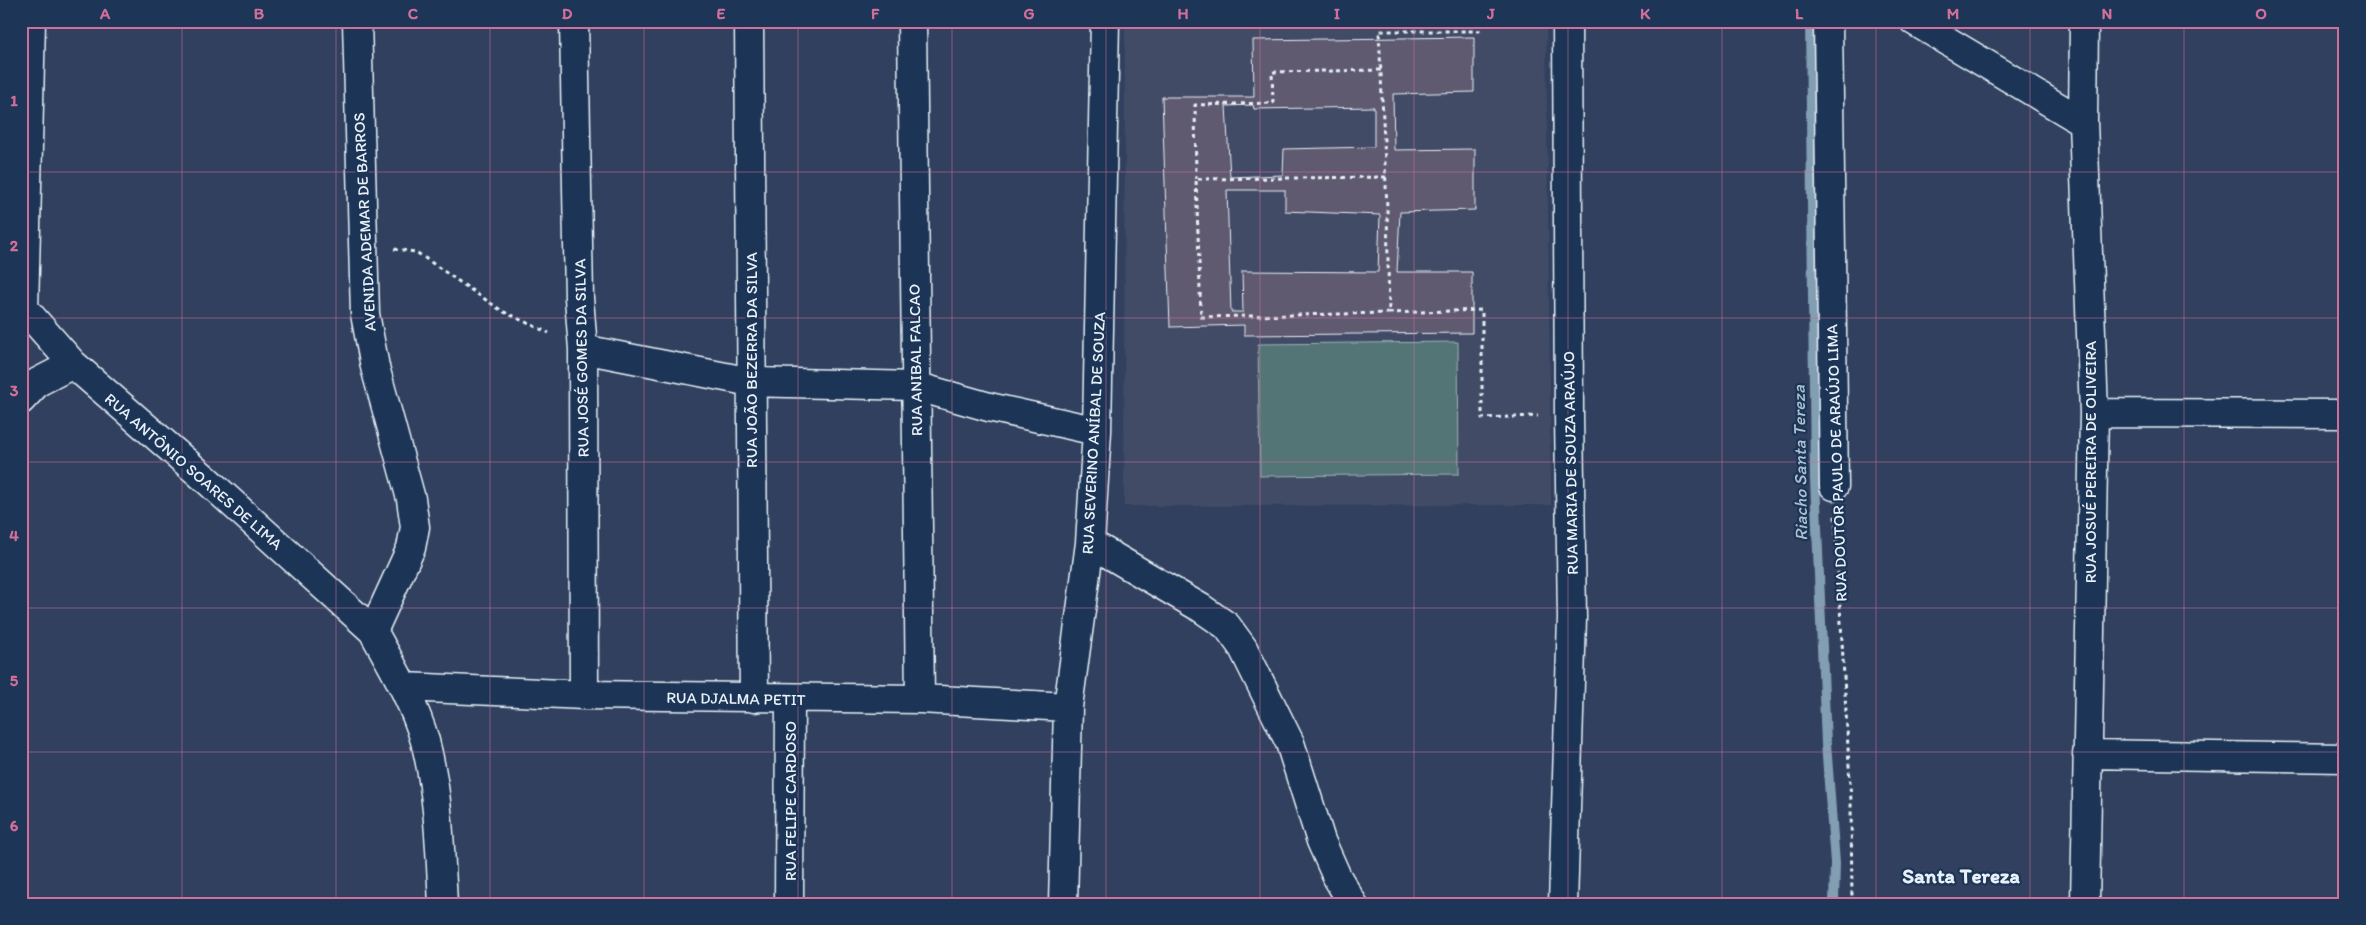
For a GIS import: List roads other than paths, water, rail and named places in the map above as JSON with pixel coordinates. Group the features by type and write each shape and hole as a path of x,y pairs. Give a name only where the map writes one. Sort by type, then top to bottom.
{"street":[{"path":"23,307 31,21"},
{"name":"AVENIDA ADEMAR DE BARROS","path":"357,21 365,314 374,367 411,499 415,527 411,548 372,631"},
{"name":"RUA JOSÉ GOMES DA SILVA","path":"574,21 579,298 584,349 584,695"},
{"name":"RUA JOÃO BEZERRA DA SILVA","path":"749,21 754,698"},
{"name":"RUA ANIBAL FALCAO","path":"912,21 920,700"},
{"name":"RUA SEVERINO ANÍBAL DE SOUZA","path":"1063,904 1068,707 1090,543 1097,431 1104,21"},
{"name":"RUA MARIA DE SOUZA ARAÚJO","path":"1563,904 1572,618 1567,21"},
{"name":"RUA DOUTOR PAULO DE ARAÚJO LIMA","path":"1828,21 1834,486"},
{"path":"1914,21 2083,122"},
{"name":"RUA JOSUÉ PEREIRA DE OLIVEIRA","path":"2084,21 2083,122 2094,413 2085,904"},
{"name":"RUA ANTÔNIO SOARES DE LIMA","path":"23,307 73,364 208,482 372,631"},
{"path":"584,349 751,382 915,386 989,407 1097,431"},
{"path":"21,400 38,382 73,364"},
{"path":"2094,413 2345,414"},
{"path":"1090,543 1201,608 1227,626 1243,648 1290,743 1321,841 1337,877 1353,904"},
{"path":"372,631 404,687 424,740 438,810 443,904"},
{"name":"RUA DJALMA PETIT","path":"404,687 584,695 920,700 1068,707"},
{"name":"RUA FELIPE CARDOSO","path":"789,904 790,699"},
{"path":"2087,754 2345,758"}],"waterway":[{"name":"Riacho Santa Tereza","path":"1810,21 1815,479 1826,743 1835,863 1834,904"}],"district":[{"name":"Santa Tereza","path":"1961,876"}]}
